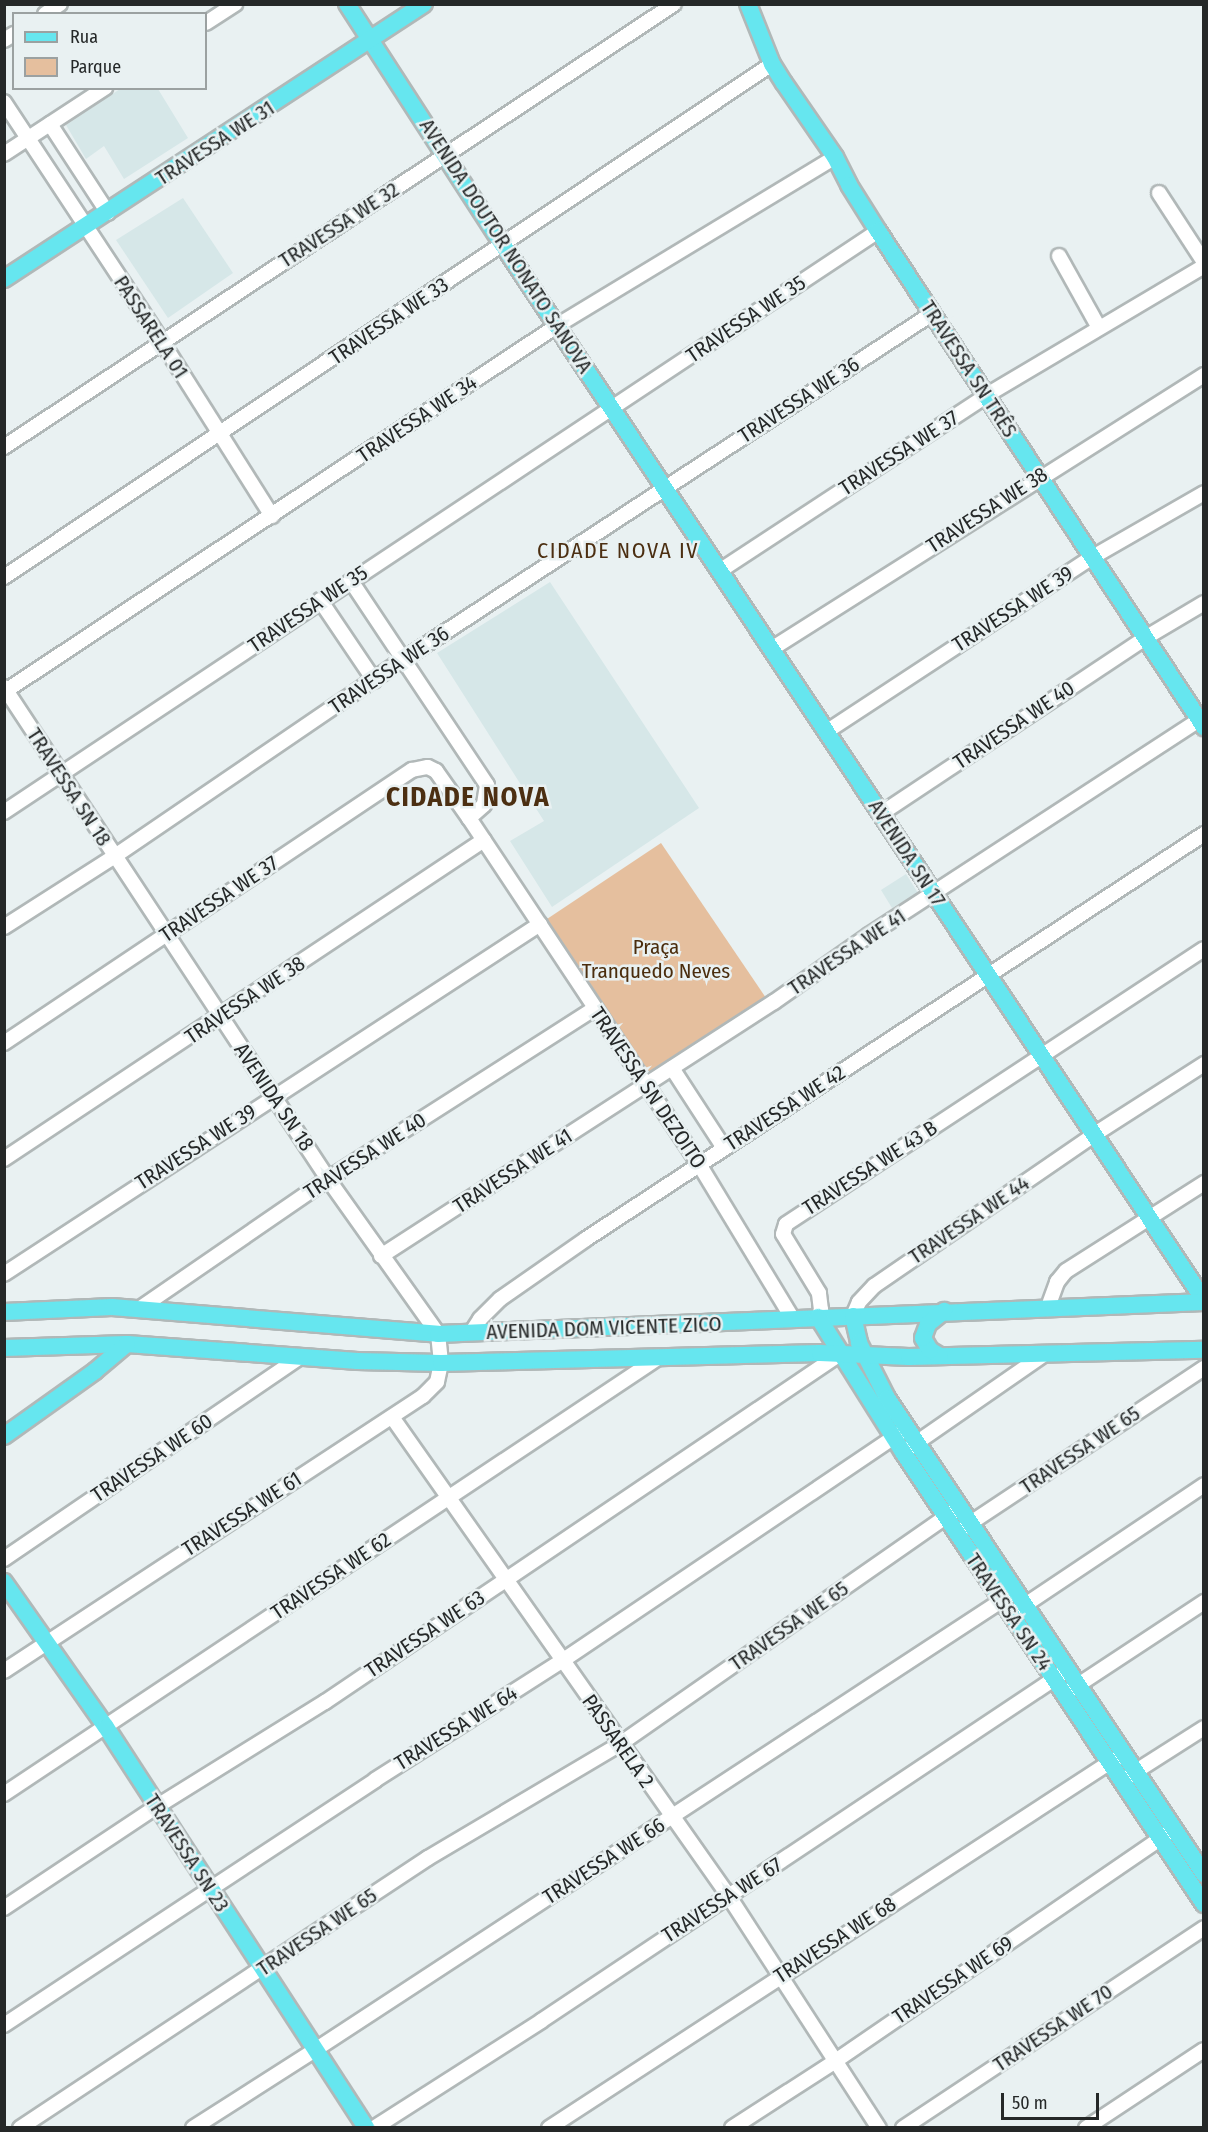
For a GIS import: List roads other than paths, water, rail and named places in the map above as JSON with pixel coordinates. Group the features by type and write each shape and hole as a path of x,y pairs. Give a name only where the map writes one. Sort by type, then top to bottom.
{"main road":[{"name":"AVENIDA DOUTOR NONATO SANOVA","path":"347,4 665,488"},
{"name":"TRAVESSA WE 31","path":"4,279 424,4"},
{"name":"TRAVESSA SN TRÊS","path":"747,4 772,64 836,157 849,184 878,231 987,395 1090,558 1147,637 1201,724"},
{"name":"AVENIDA SN 17","path":"665,488 1149,1218"},
{"path":"1149,1218 1203,1301"},
{"name":"AVENIDA DOM VICENTE ZICO","path":"4,1312 96,1307 139,1309 438,1334 1203,1301"},
{"path":"940,1356 930,1350 923,1338 928,1324 944,1311"},
{"name":"TRAVESSA SN 24","path":"853,1316 856,1336 900,1433"},
{"name":"TRAVESSA SN 24","path":"818,1317 840,1354 900,1433 1167,1834 1203,1874"},
{"name":"AVENIDA DOM VICENTE ZICO","path":"4,1348 126,1344 300,1357 441,1363 840,1354 940,1356 1203,1350"},
{"path":"4,1436 94,1371 126,1344"},
{"name":"TRAVESSA SN 23","path":"4,1582 106,1726 156,1807 366,2127"},
{"name":"TRAVESSA SN 24","path":"1192,1860 1203,1904"}],"street":[{"path":"207,22 235,4"},
{"name":"TRAVESSA WE 32","path":"4,447 674,4"},
{"name":"TRAVESSA WE 33","path":"4,577 772,64"},
{"path":"4,154 102,90"},
{"name":"PASSARELA 01","path":"4,102 162,342 218,435 272,516"},
{"path":"50,124 108,213"},
{"name":"TRAVESSA WE 34","path":"5,690 272,516 558,325 836,157"},
{"path":"1159,193 1203,264"},
{"name":"TRAVESSA WE 35","path":"4,812 878,231"},
{"path":"1059,256 1099,328"},
{"name":"TRAVESSA WE 37","path":"721,570 987,395 1203,264"},
{"name":"TRAVESSA WE 36","path":"115,856 404,659 933,313"},
{"name":"TRAVESSA WE 38","path":"773,648 1203,375"},
{"name":"TRAVESSA WE 39","path":"826,732 1090,558 1203,493"},
{"path":"351,580 487,785 484,805 469,818"},
{"path":"320,600 374,680"},
{"path":"1147,637 1203,603"},
{"name":"TRAVESSA WE 40","path":"882,813 1147,637"},
{"name":"TRAVESSA SN 18","path":"5,690 115,856"},
{"name":"TRAVESSA WE 41","path":"381,1256 672,1068 934,893 1201,724"},
{"name":"TRAVESSA WE 37","path":"4,1043 412,770 428,767 436,771"},
{"name":"TRAVESSA SN DEZOITO","path":"436,771 699,1164 793,1319"},
{"path":"988,974 1203,834"},
{"name":"TRAVESSA WE 38","path":"4,1158 221,1017 484,840"},
{"path":"4,927 115,856"},
{"name":"AVENIDA SN 18","path":"115,856 328,1179 438,1334"},
{"name":"TRAVESSA WE 39","path":"4,1274 274,1095 540,924"},
{"name":"TRAVESSA WE 43 B","path":"818,1317 821,1310 819,1293 783,1234 786,1224 1203,949"},
{"name":"TRAVESSA WE 42","path":"471,1333 480,1319 500,1299 699,1164 988,974"},
{"name":"TRAVESSA WE 40","path":"139,1309 328,1179 595,1008"},
{"path":"1095,1134 1203,1064"},
{"path":"672,1068 724,1148"},
{"name":"TRAVESSA WE 44","path":"853,1316 859,1302 874,1286 1095,1134"},
{"path":"1048,1307 1057,1282 1066,1271 1203,1183"},
{"name":"TRAVESSA WE 61","path":"4,1671 431,1390 437,1382 441,1363 438,1334"},
{"name":"TRAVESSA WE 63","path":"4,1908 156,1807 325,1702 840,1354"},
{"path":"909,1448 1046,1354"},
{"name":"TRAVESSA WE 60","path":"4,1559 300,1357"},
{"name":"TRAVESSA WE 62","path":"4,1794 658,1358"},
{"name":"TRAVESSA WE 65","path":"963,1528 1203,1368"},
{"name":"PASSARELA 2","path":"392,1417 728,1895 879,2127"},
{"name":"TRAVESSA WE 64","path":"4,2025 562,1661 900,1433"},
{"path":"1017,1611 1203,1485"},
{"name":"TRAVESSA WE 65","path":"20,2127 428,1858 620,1744 952,1512"},
{"name":"TRAVESSA WE 66","path":"193,2127 315,2050 1008,1596"},
{"path":"1071,1689 1203,1602"},
{"name":"TRAVESSA WE 67","path":"374,2127 541,2021 1061,1675"},
{"path":"1129,1776 1203,1728"},
{"name":"TRAVESSA WE 68","path":"549,2127 1117,1758"},
{"name":"TRAVESSA WE 69","path":"732,2127 834,2061 1167,1834"},
{"name":"TRAVESSA WE 70","path":"903,2127 1203,1928"},
{"path":"1086,2127 1203,2050"}],"district":[{"name":"CIDADE NOVA IV","path":"618,551"},
{"name":"CIDADE NOVA","path":"468,798"}],"park label":[{"name":"Praça Tranquedo Neves","path":"656,959"}]}
